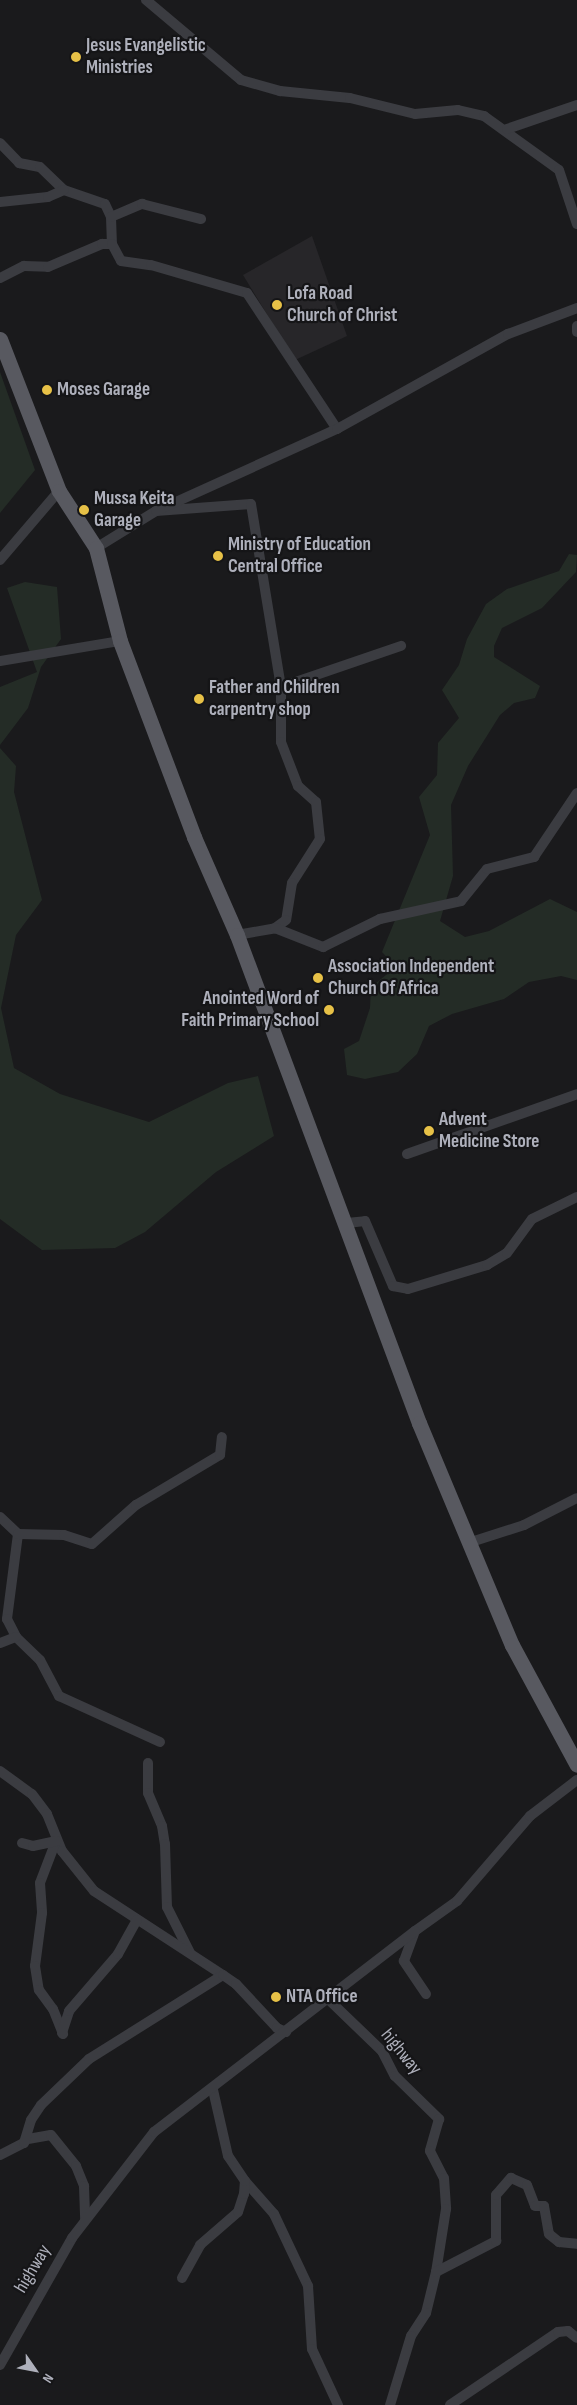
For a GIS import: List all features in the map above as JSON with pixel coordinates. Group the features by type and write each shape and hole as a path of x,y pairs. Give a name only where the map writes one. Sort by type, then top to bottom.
{"main road":[{"path":"0,340 59,492 96,548 120,641 194,837 238,935 468,1543 512,1645 577,1766"}],"street":[{"path":"146,0 241,80 280,91 350,98 415,114 458,110 507,129 559,170 577,224"},
{"path":"507,129 577,104"},
{"path":"0,143 19,163 40,166 64,190 100,200 111,217 112,244 122,261 151,265 252,297 337,429"},
{"path":"0,202 48,197 64,190"},
{"path":"111,217 142,204 201,219"},
{"path":"0,278 24,266 48,267 102,244 112,244"},
{"path":"96,548 156,511 337,429 508,334 577,308"},
{"path":"577,326 577,332"},
{"path":"0,560 59,492"},
{"path":"156,511 251,504 281,687 281,742 298,786 316,802 320,839 292,883 286,920 275,928 238,935"},
{"path":"0,661 120,641"},
{"path":"281,687 402,646"},
{"path":"275,928 323,947 380,920 461,901 487,869 534,857 577,793"},
{"path":"407,1154 577,1094"},
{"path":"347,1223 365,1221 393,1286 408,1289 487,1265 507,1253 532,1220 577,1197"},
{"path":"0,1517 18,1534 64,1535 92,1544 136,1505 220,1455 222,1437"},
{"path":"468,1543 524,1525 577,1498"},
{"path":"18,1534 7,1619 16,1637 40,1660 59,1696 160,1742"},
{"path":"0,1643 16,1637"},
{"path":"148,1763 148,1793 165,1844 167,1907 192,1956"},
{"path":"0,1771 32,1794 47,1814 56,1841 94,1892 137,1920 165,1934 192,1956 222,1976 286,2032"},
{"name":"highway","path":"0,2365 85,2220 154,2132 213,2090 415,1931 457,1901 530,1816 577,1780"},
{"path":"56,1841 40,1883 42,1913 35,1966 39,1990 54,2009 62,2034 70,2011 118,1954 137,1920"},
{"path":"22,1843 33,1846 56,1841"},
{"path":"415,1931 404,1961 426,1994"},
{"path":"28,2139 31,2120 49,2096 89,2059 222,1976"},
{"name":"highway","path":"329,2000 382,2051 395,2076 439,2119 430,2151 444,2178 446,2209 436,2272 426,2313 411,2336 390,2405"},
{"path":"213,2090 228,2156 245,2180 274,2214 308,2286 312,2349 338,2405"},
{"path":"0,2155 28,2139 51,2134 76,2166 84,2186 85,2220"},
{"path":"436,2272 496,2241 496,2195 511,2178 527,2185 535,2206 544,2206 548,2234 559,2242 577,2244"},
{"path":"182,2278 200,2246 238,2212 245,2180"},
{"path":"450,2405 558,2332 568,2331 577,2338"}],"shaded area":[{"path":"312,236 347,336 295,360 243,275"},
{"path":"0,372 35,470 0,513"},
{"path":"569,554 577,555 576,572 542,608 502,628 494,646 494,657 540,686 535,698 514,703 500,715 468,766 451,805 453,876 440,921 465,937 489,931 550,899 577,912 577,980 561,976 529,982 504,999 452,1014 429,1026 417,1054 398,1072 365,1079 347,1075 344,1049 359,1041 370,1008 371,987 396,967 382,952 430,835 419,797 437,775 438,743 459,718 442,690 459,665 467,639 486,604 507,589 559,571"},
{"path":"25,582 57,587 61,639 41,667 28,708 0,745 0,687 37,672 7,588"},
{"path":"0,748 16,766 14,792 42,900 16,935 1,1008 14,1068 60,1094 149,1122 228,1083 258,1076 274,1136 216,1172 145,1232 115,1248 42,1250 0,1219"}],"place":[{"name":"Jesus Evangelistic Ministries","path":"76,57"},
{"name":"Lofa Road Church of Christ","path":"277,305"},
{"name":"Moses Garage","path":"47,390"},
{"name":"Mussa Keita Garage","path":"84,510"},
{"name":"Ministry of Education Central Office","path":"218,556"},
{"name":"Father and Children carpentry shop","path":"199,699"},
{"name":"Association Independent Church Of Africa","path":"318,978"},
{"name":"Anointed Word of Faith Primary School","path":"329,1010"},
{"name":"Advent Medicine Store","path":"429,1131"},
{"name":"NTA Office","path":"276,1997"}]}
